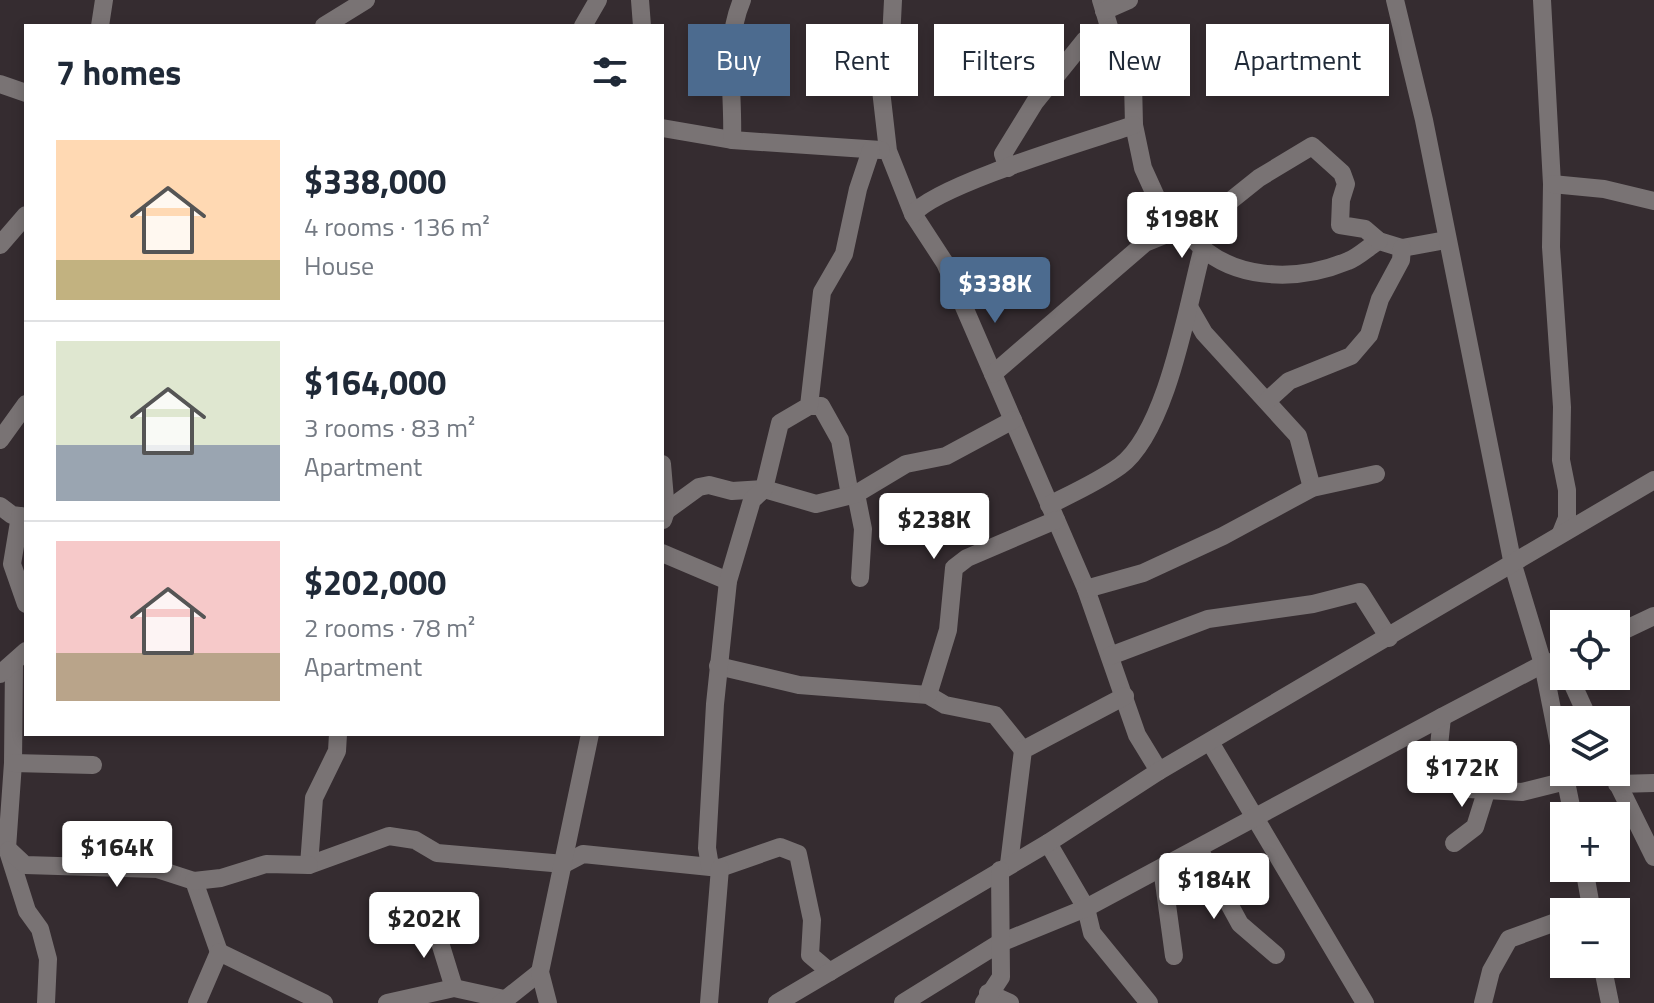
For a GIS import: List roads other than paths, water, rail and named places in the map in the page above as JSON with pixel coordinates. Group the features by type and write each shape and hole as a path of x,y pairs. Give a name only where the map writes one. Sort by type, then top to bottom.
{"street":[{"path":"100,24 104,0"},
{"path":"327,24 366,0"},
{"path":"584,24 598,0"},
{"path":"640,0 642,24"},
{"path":"732,140 734,92 729,51 731,32 742,0"},
{"path":"809,406 822,292 844,254 858,189 879,150 881,90 891,40 893,0"},
{"path":"1103,5 1129,0"},
{"path":"1395,0 1424,120 1513,565 1543,664 1551,706"},
{"path":"1542,0 1552,184 1551,247 1562,407 1561,460 1567,490 1567,518 1561,533"},
{"path":"1008,168 1003,154 1035,102 1080,46"},
{"path":"0,84 24,92"},
{"path":"1133,96 1134,125 1143,168 1180,233 1202,251 1264,277 1349,261 1379,241"},
{"path":"913,214 925,201 1008,168 1134,125"},
{"path":"664,128 732,140 879,150"},
{"path":"993,374 1145,243 1180,233 1259,178 1312,146 1342,173 1346,184 1341,200 1340,225 1365,229 1379,241 1402,248 1446,240"},
{"path":"879,150 913,214 945,263 1086,589 1137,735 1159,771"},
{"path":"1552,184 1604,189 1654,201"},
{"path":"0,245 24,217"},
{"path":"1268,400 1289,381 1351,356 1369,335 1380,299 1401,260 1402,248"},
{"path":"928,695 948,630 954,568 1053,512 1122,465 1141,443 1162,401 1202,251"},
{"path":"1189,307 1204,333 1298,436 1312,488"},
{"path":"709,1003 715,867 707,848 718,666 728,581 752,500 764,489 780,423 809,406 821,406 840,440 863,529 860,578"},
{"path":"0,440 24,407"},
{"path":"664,517 699,487 709,485 732,491 764,489 816,504 853,494 906,464 946,456 1013,420"},
{"path":"1086,589 1143,573 1223,536 1312,488 1376,474"},
{"path":"777,1003 1048,843 1159,771 1654,480"},
{"path":"0,506 23,517 12,564 24,598"},
{"path":"664,554 728,581"},
{"path":"1110,656 1208,619 1313,604 1360,592 1389,638"},
{"path":"1630,627 1654,616"},
{"path":"13,663 13,763 4,849 27,911 40,929 48,959 46,1003"},
{"path":"903,1003 998,944 1086,908 1442,717 1543,664 1550,664"},
{"path":"718,666 799,685 928,695 945,705 995,715 1023,750 1004,867 998,944 1001,977 986,998 1010,1003"},
{"path":"1023,750 1125,696"},
{"path":"1442,717 1439,746 1467,781 1469,789 1522,792 1550,780"},
{"path":"309,865 314,798 337,751 338,736"},
{"path":"548,1003 540,972 564,864 581,761 589,736"},
{"path":"1210,742 1258,818 1365,1003"},
{"path":"13,763 93,765"},
{"path":"1630,780 1654,783"},
{"path":"1618,786 1654,857"},
{"path":"1454,843 1475,827 1486,792"},
{"path":"4,849 25,865 157,869 194,881 221,878 266,864 309,865 389,836 415,840 437,853 564,864 583,854 715,867 780,847 798,854 812,920 810,955 830,972"},
{"path":"1048,843 1086,908 1092,933 1149,1003"},
{"path":"1199,849 1240,924 1276,955"},
{"path":"1162,868 1174,956"},
{"path":"194,881 219,952 197,1003"},
{"path":"433,920 454,988"},
{"path":"1483,1003 1491,971 1509,939 1550,924"},
{"path":"219,952 324,1003"},
{"path":"387,1003 454,988 503,1001 540,972"},
{"path":"1605,978 1610,1003"}]}
